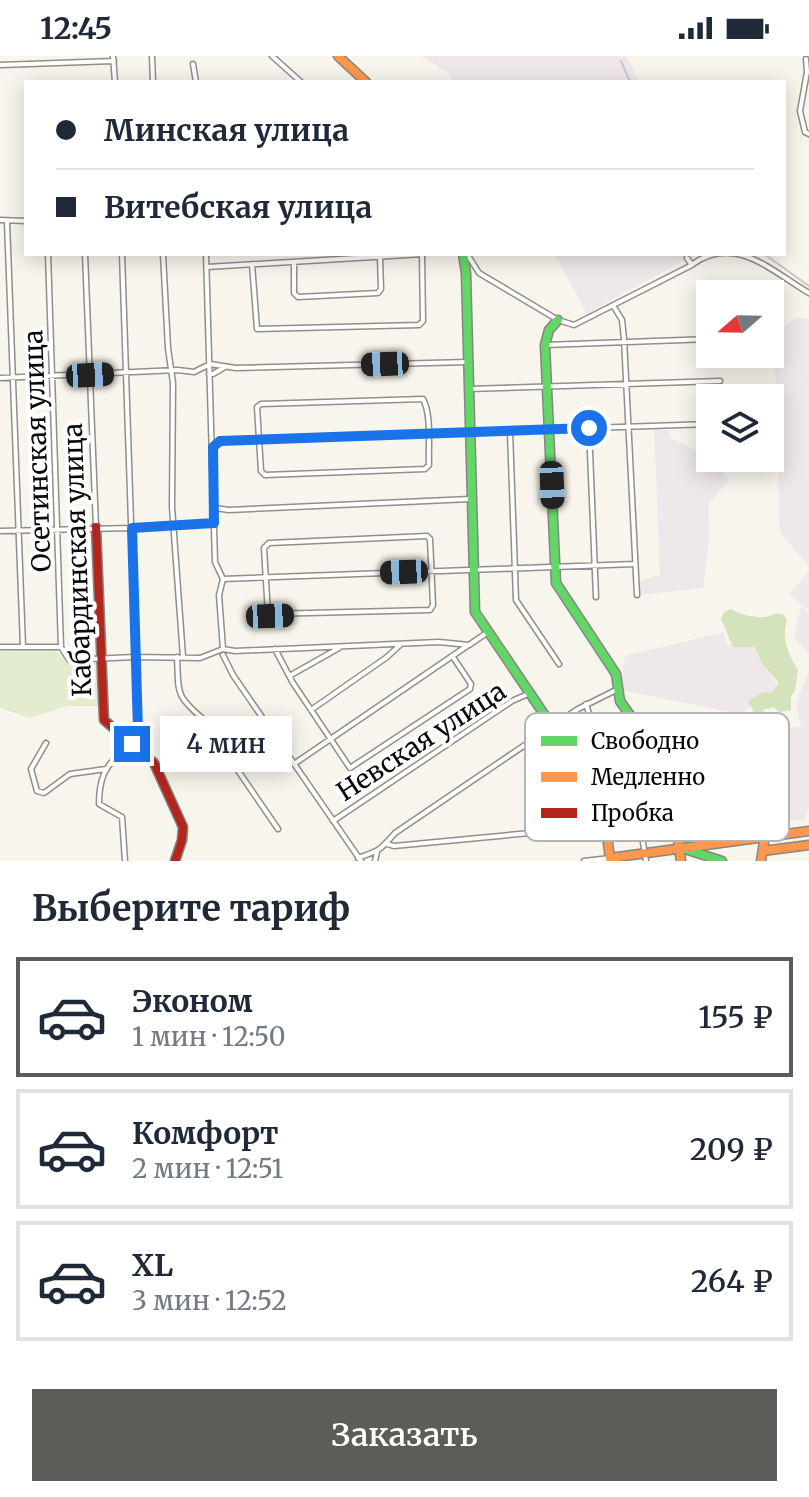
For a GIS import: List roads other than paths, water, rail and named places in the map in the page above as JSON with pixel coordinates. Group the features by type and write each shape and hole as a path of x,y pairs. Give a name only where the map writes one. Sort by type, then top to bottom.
{"street":[{"path":"152,56 153,80"},
{"path":"272,56 299,80"},
{"path":"338,56 364,80"},
{"path":"0,65 114,58 115,80"},
{"path":"806,59 807,72 800,111 805,132 809,134"},
{"path":"193,64 196,80"},
{"path":"0,220 24,221"},
{"path":"7,222 23,647"},
{"name":"Осетинская улица","path":"48,256 61,647"},
{"name":"Кабардинская улица","path":"85,256 104,720 132,744"},
{"path":"122,256 138,731 132,744 149,758 168,791 183,827 175,861"},
{"path":"163,256 172,371 172,507 180,657 179,696 202,718 278,829"},
{"path":"206,256 215,562 223,579 219,595 221,652 233,675 360,859 377,852 395,833 525,746"},
{"path":"315,256 316,262"},
{"path":"207,267 408,256"},
{"path":"252,264 256,326 260,331 419,325 423,321 422,256"},
{"path":"465,256 475,612 544,713"},
{"path":"466,256 479,273 558,320 574,325 614,307 707,256"},
{"path":"750,256 809,293"},
{"path":"294,263 294,293 298,297 378,293 381,289 380,258"},
{"path":"687,258 692,265"},
{"path":"466,273 479,273"},
{"path":"614,307 622,320 624,341 637,595"},
{"path":"558,320 549,330 545,345 556,583 616,674 614,691 628,713"},
{"path":"545,345 696,339"},
{"path":"200,370 210,364 225,367 468,362"},
{"path":"211,375 225,367"},
{"path":"0,378 200,370 211,375"},
{"path":"468,389 720,381"},
{"path":"423,399 426,403 429,465 425,469 265,475 261,471 259,439 257,407 261,404 423,399"},
{"path":"213,447 220,441 259,439 696,424"},
{"path":"589,428 596,597"},
{"path":"510,431 516,600 559,664"},
{"path":"215,508 229,510 470,499"},
{"path":"0,531 214,523"},
{"path":"427,536 430,539 433,605 430,610 270,616 265,578 264,548 269,543 427,536"},
{"path":"223,579 635,564"},
{"path":"294,764 488,632"},
{"path":"0,647 61,647 69,660 200,658 235,651 439,642 469,645"},
{"path":"311,710 401,644"},
{"path":"291,675 341,647"},
{"path":"275,649 348,766 354,767 470,689 471,684 453,657"},
{"path":"573,713 614,691"},
{"name":"Невская улица","path":"333,821 512,701 530,693"},
{"path":"586,704 589,713"},
{"path":"46,743 31,769 37,791 44,793 70,774 106,769"},
{"path":"125,861 122,817 99,804 99,782 112,760 123,752 149,758"},
{"path":"789,833 809,831"},
{"path":"387,844 394,846 525,833"},
{"path":"679,841 681,861"},
{"path":"584,861 645,857 730,841"},
{"path":"761,861 764,841"},
{"path":"763,851 809,845"},
{"path":"680,848 722,861"},
{"path":"375,861 377,852"}],"railway":[{"path":"621,61 629,80"},
{"path":"767,256 809,286"}]}
